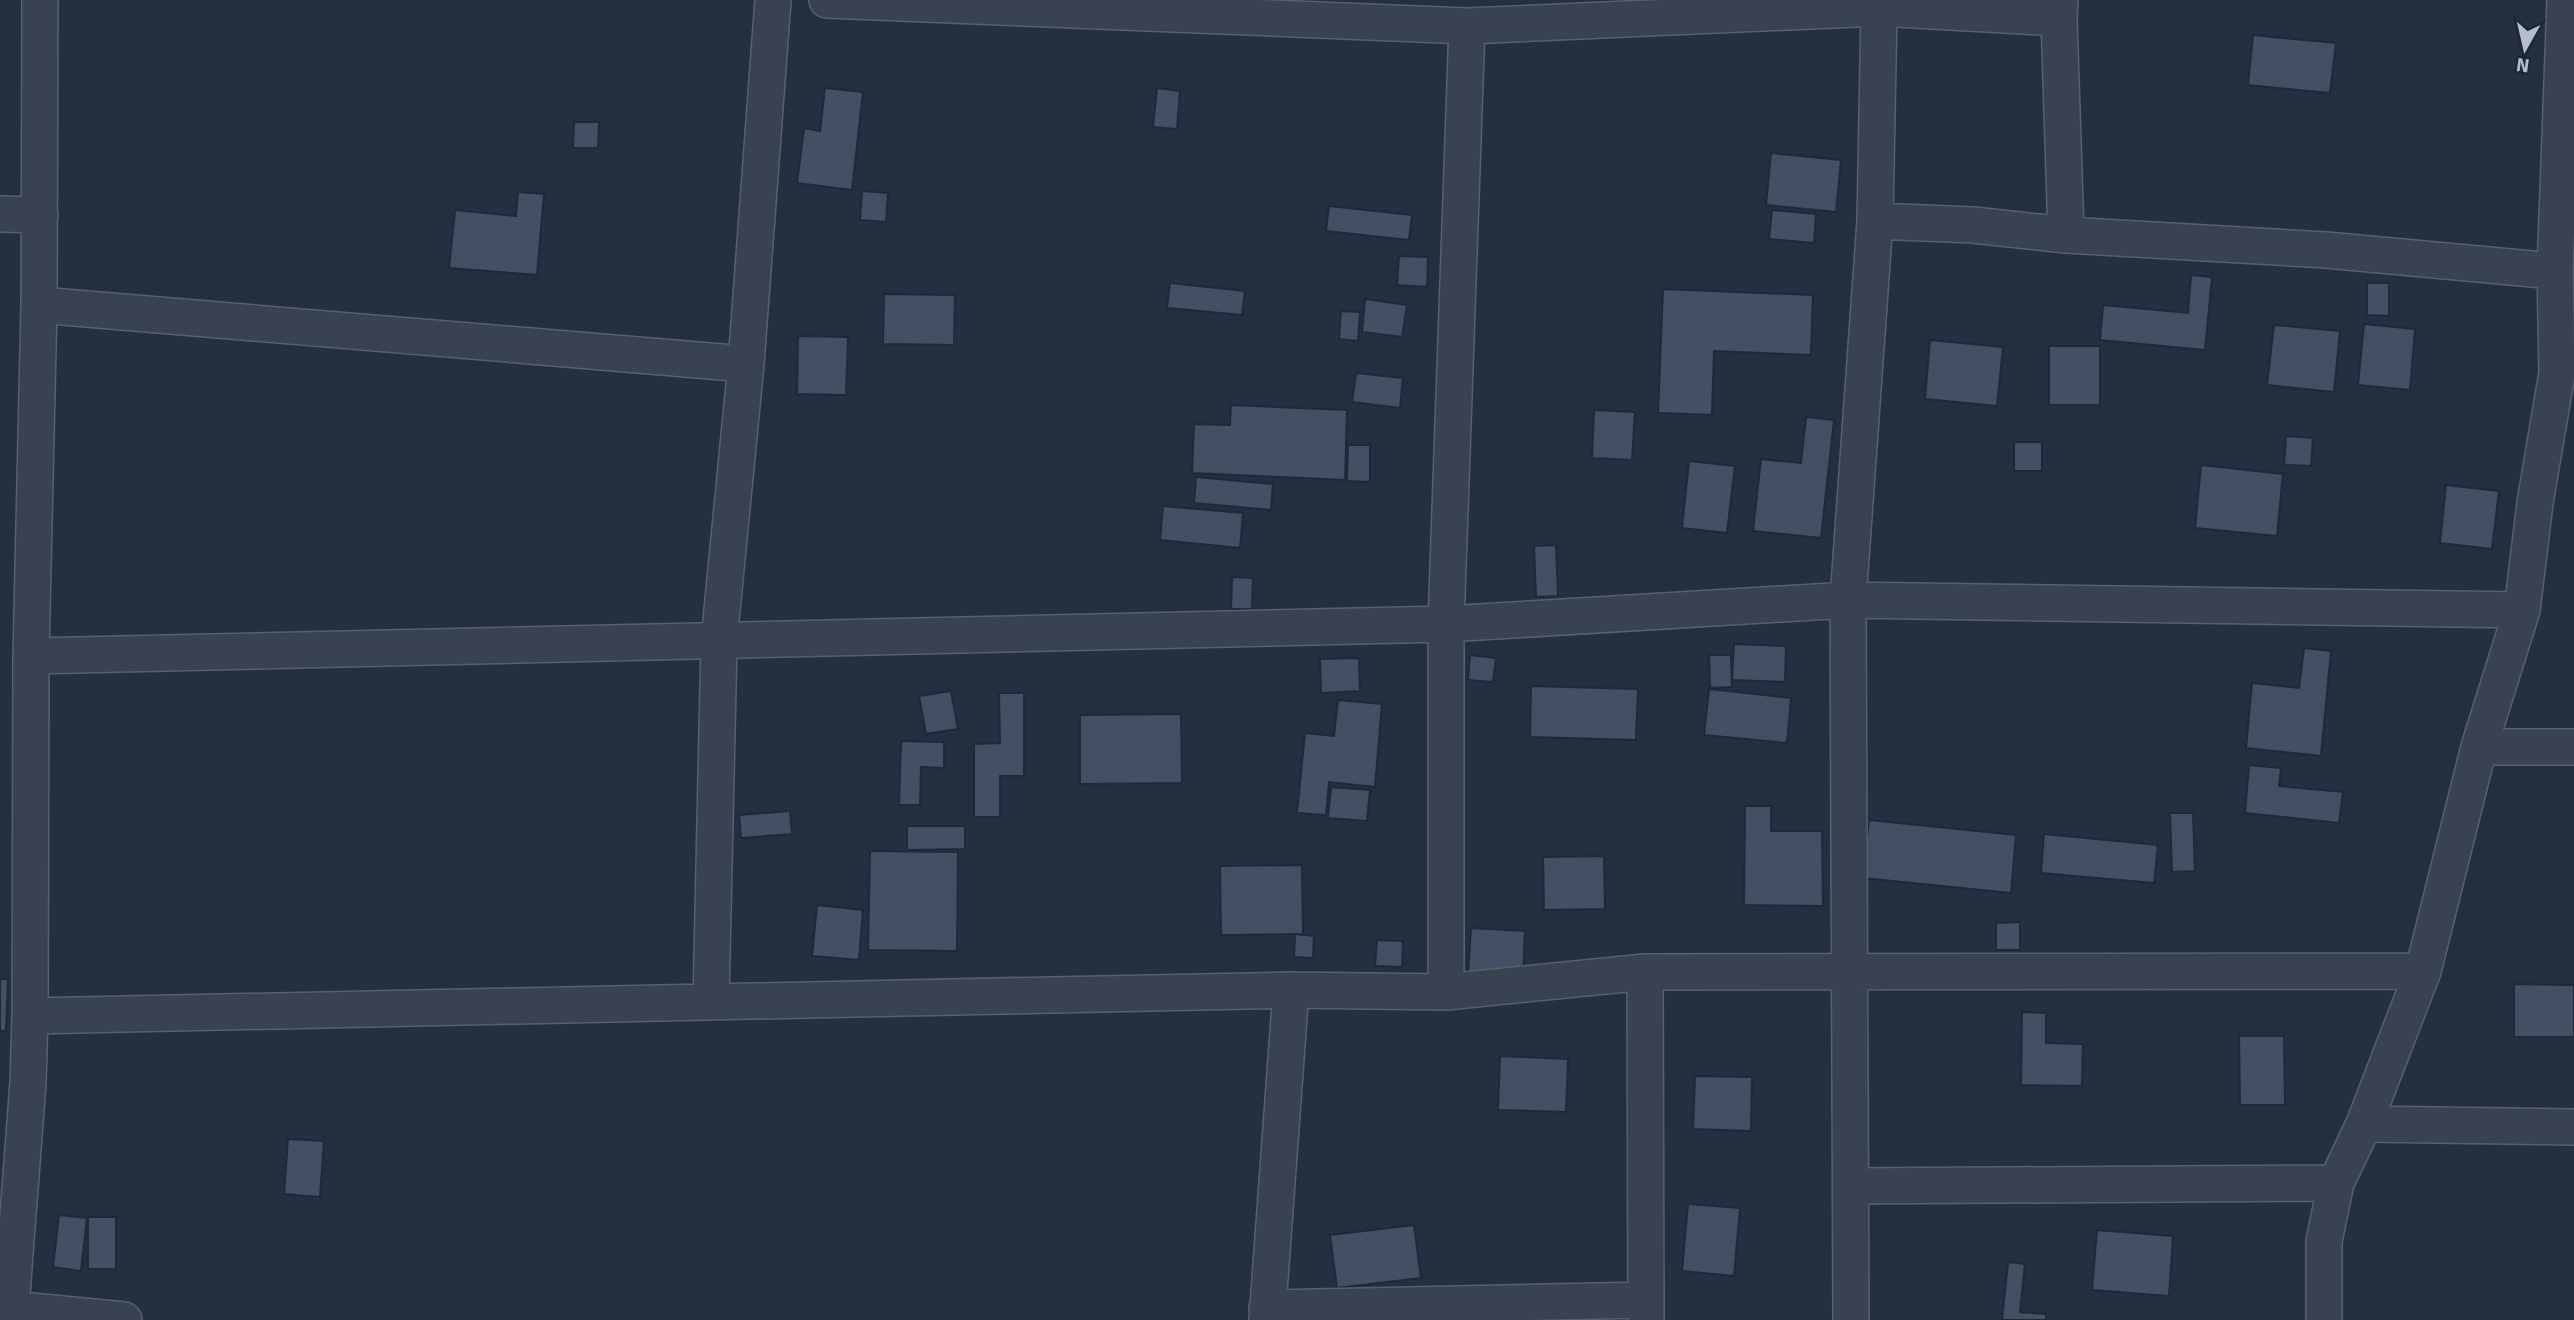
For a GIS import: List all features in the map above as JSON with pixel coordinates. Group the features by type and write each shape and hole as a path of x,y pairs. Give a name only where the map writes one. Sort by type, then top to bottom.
{"street":[{"path":"40,0 39,305 31,656 30,1016 14,1084 11,1315 124,1320"},
{"path":"711,1002 719,641 746,364 773,0"},
{"path":"827,0 1467,26 1879,8 2060,9 2066,235"},
{"path":"2324,1320 2324,1241 2336,1183 2364,1124 2423,971 2479,747 2522,610 2535,503 2566,374 2555,271 2565,0"},
{"path":"1852,1320 1848,600 1875,221 1879,8"},
{"path":"1446,992 1446,624 1467,26"},
{"path":"0,214 40,215"},
{"path":"1875,221 1973,225 2066,235 2326,250 2555,271"},
{"path":"39,305 746,364"},
{"path":"31,656 1446,624 1848,600 2522,610"},
{"path":"2479,747 2574,747"},
{"path":"30,1016 1292,990 1446,992 1645,972 2423,971"},
{"path":"1292,990 1267,1314 1646,1310 1645,972"},
{"path":"2364,1124 2574,1127"},
{"path":"1851,1186 2336,1183"}],"building":[{"path":"2253,35 2336,43 2330,93 2248,85"},
{"path":"825,88 863,92 852,190 797,183 804,128 820,131"},
{"path":"1157,88 1180,91 1177,129 1153,127"},
{"path":"574,122 599,122 598,148 573,148"},
{"path":"1771,153 1841,160 1836,212 1766,205"},
{"path":"862,191 888,193 886,222 860,220"},
{"path":"518,192 544,194 537,275 449,268 455,210 516,216"},
{"path":"1329,206 1412,215 1409,240 1326,231"},
{"path":"1772,210 1816,214 1814,243 1769,239"},
{"path":"1399,256 1428,257 1427,287 1397,285"},
{"path":"2191,275 2212,277 2205,350 2100,340 2103,305 2188,313"},
{"path":"1170,283 1245,291 1242,315 1167,308"},
{"path":"2367,283 2389,283 2389,316 2367,315"},
{"path":"1663,289 1813,295 1811,355 1714,351 1712,415 1658,413"},
{"path":"884,294 955,295 954,345 883,344"},
{"path":"1365,299 1407,305 1402,337 1362,332"},
{"path":"1341,311 1360,312 1358,341 1339,339"},
{"path":"2364,324 2415,329 2410,390 2358,385"},
{"path":"2274,325 2340,331 2334,392 2267,385"},
{"path":"798,336 848,337 846,395 797,394"},
{"path":"1930,340 2003,347 1997,406 1925,399"},
{"path":"2049,346 2100,346 2100,405 2049,405"},
{"path":"1356,373 1403,378 1400,408 1352,402"},
{"path":"1231,405 1347,410 1345,480 1192,473 1194,424 1230,425"},
{"path":"1594,410 1635,412 1632,460 1592,458"},
{"path":"1806,417 1834,420 1821,538 1753,531 1761,459 1801,463"},
{"path":"2286,436 2313,438 2311,466 2284,465"},
{"path":"2014,442 2042,442 2042,471 2014,471"},
{"path":"1348,445 1370,445 1370,482 1347,481"},
{"path":"1689,461 1735,466 1727,533 1682,528"},
{"path":"2201,465 2283,474 2277,536 2195,528"},
{"path":"1196,477 1273,484 1271,510 1194,503"},
{"path":"2446,485 2499,491 2492,549 2440,543"},
{"path":"1163,506 1243,513 1240,548 1160,540"},
{"path":"1556,545 1558,596 1536,597 1534,546"},
{"path":"1232,577 1253,578 1252,609 1231,609"},
{"path":"1734,644 1786,646 1785,682 1732,680"},
{"path":"2304,648 2331,651 2321,756 2246,748 2252,683 2299,688"},
{"path":"1470,655 1496,658 1493,682 1468,680"},
{"path":"1709,655 1731,655 1732,687 1710,688"},
{"path":"1359,658 1360,691 1321,693 1320,659"},
{"path":"1531,686 1638,689 1636,740 1530,737"},
{"path":"1709,689 1791,698 1787,743 1704,735"},
{"path":"951,691 958,729 926,734 919,696"},
{"path":"999,693 1024,693 1024,776 1000,776 1000,817 974,817 974,744 1000,743"},
{"path":"1338,700 1382,704 1375,787 1329,782 1326,815 1297,813 1305,733 1334,736"},
{"path":"1181,714 1182,783 1080,784 1080,715"},
{"path":"901,741 944,742 944,768 921,767 920,805 899,805"},
{"path":"2249,765 2281,768 2279,786 2343,792 2339,823 2245,813"},
{"path":"1331,787 1370,790 1367,821 1328,818"},
{"path":"1745,806 1771,806 1771,831 1822,831 1823,906 1744,905"},
{"path":"790,811 792,834 741,838 739,815"},
{"path":"2170,813 2193,813 2195,871 2172,872"},
{"path":"1869,820 2016,835 2011,893 1863,878"},
{"path":"907,826 965,826 965,849 907,850"},
{"path":"2044,834 2158,845 2154,883 2041,873"},
{"path":"870,851 958,852 957,951 868,950"},
{"path":"1604,856 1605,909 1544,910 1543,857"},
{"path":"1302,865 1303,934 1221,935 1220,866"},
{"path":"817,905 863,910 859,960 812,956"},
{"path":"2020,922 2020,950 1996,950 1996,923"},
{"path":"1471,928 1525,931 1523,977 1468,973"},
{"path":"1295,934 1314,936 1313,958 1294,957"},
{"path":"1377,940 1403,941 1402,967 1375,966"},
{"path":"0,979 8,979 6,1031 0,1031"},
{"path":"2514,984 2574,985 2574,1037 2514,1037"},
{"path":"2022,1012 2046,1013 2046,1043 2083,1044 2082,1086 2021,1085"},
{"path":"2239,1036 2284,1036 2285,1105 2240,1105"},
{"path":"1500,1056 1568,1059 1566,1112 1498,1110"},
{"path":"1695,1076 1752,1077 1751,1131 1693,1129"},
{"path":"288,1139 324,1141 320,1197 284,1194"},
{"path":"1688,1204 1740,1208 1734,1276 1682,1271"},
{"path":"59,1215 87,1218 81,1271 53,1267"},
{"path":"88,1217 116,1217 116,1269 88,1269"},
{"path":"1414,1225 1421,1278 1337,1288 1330,1235"},
{"path":"2097,1230 2173,1236 2169,1296 2092,1290"},
{"path":"2008,1262 2025,1264 2020,1312 2046,1314 2046,1320 2002,1320"}]}
